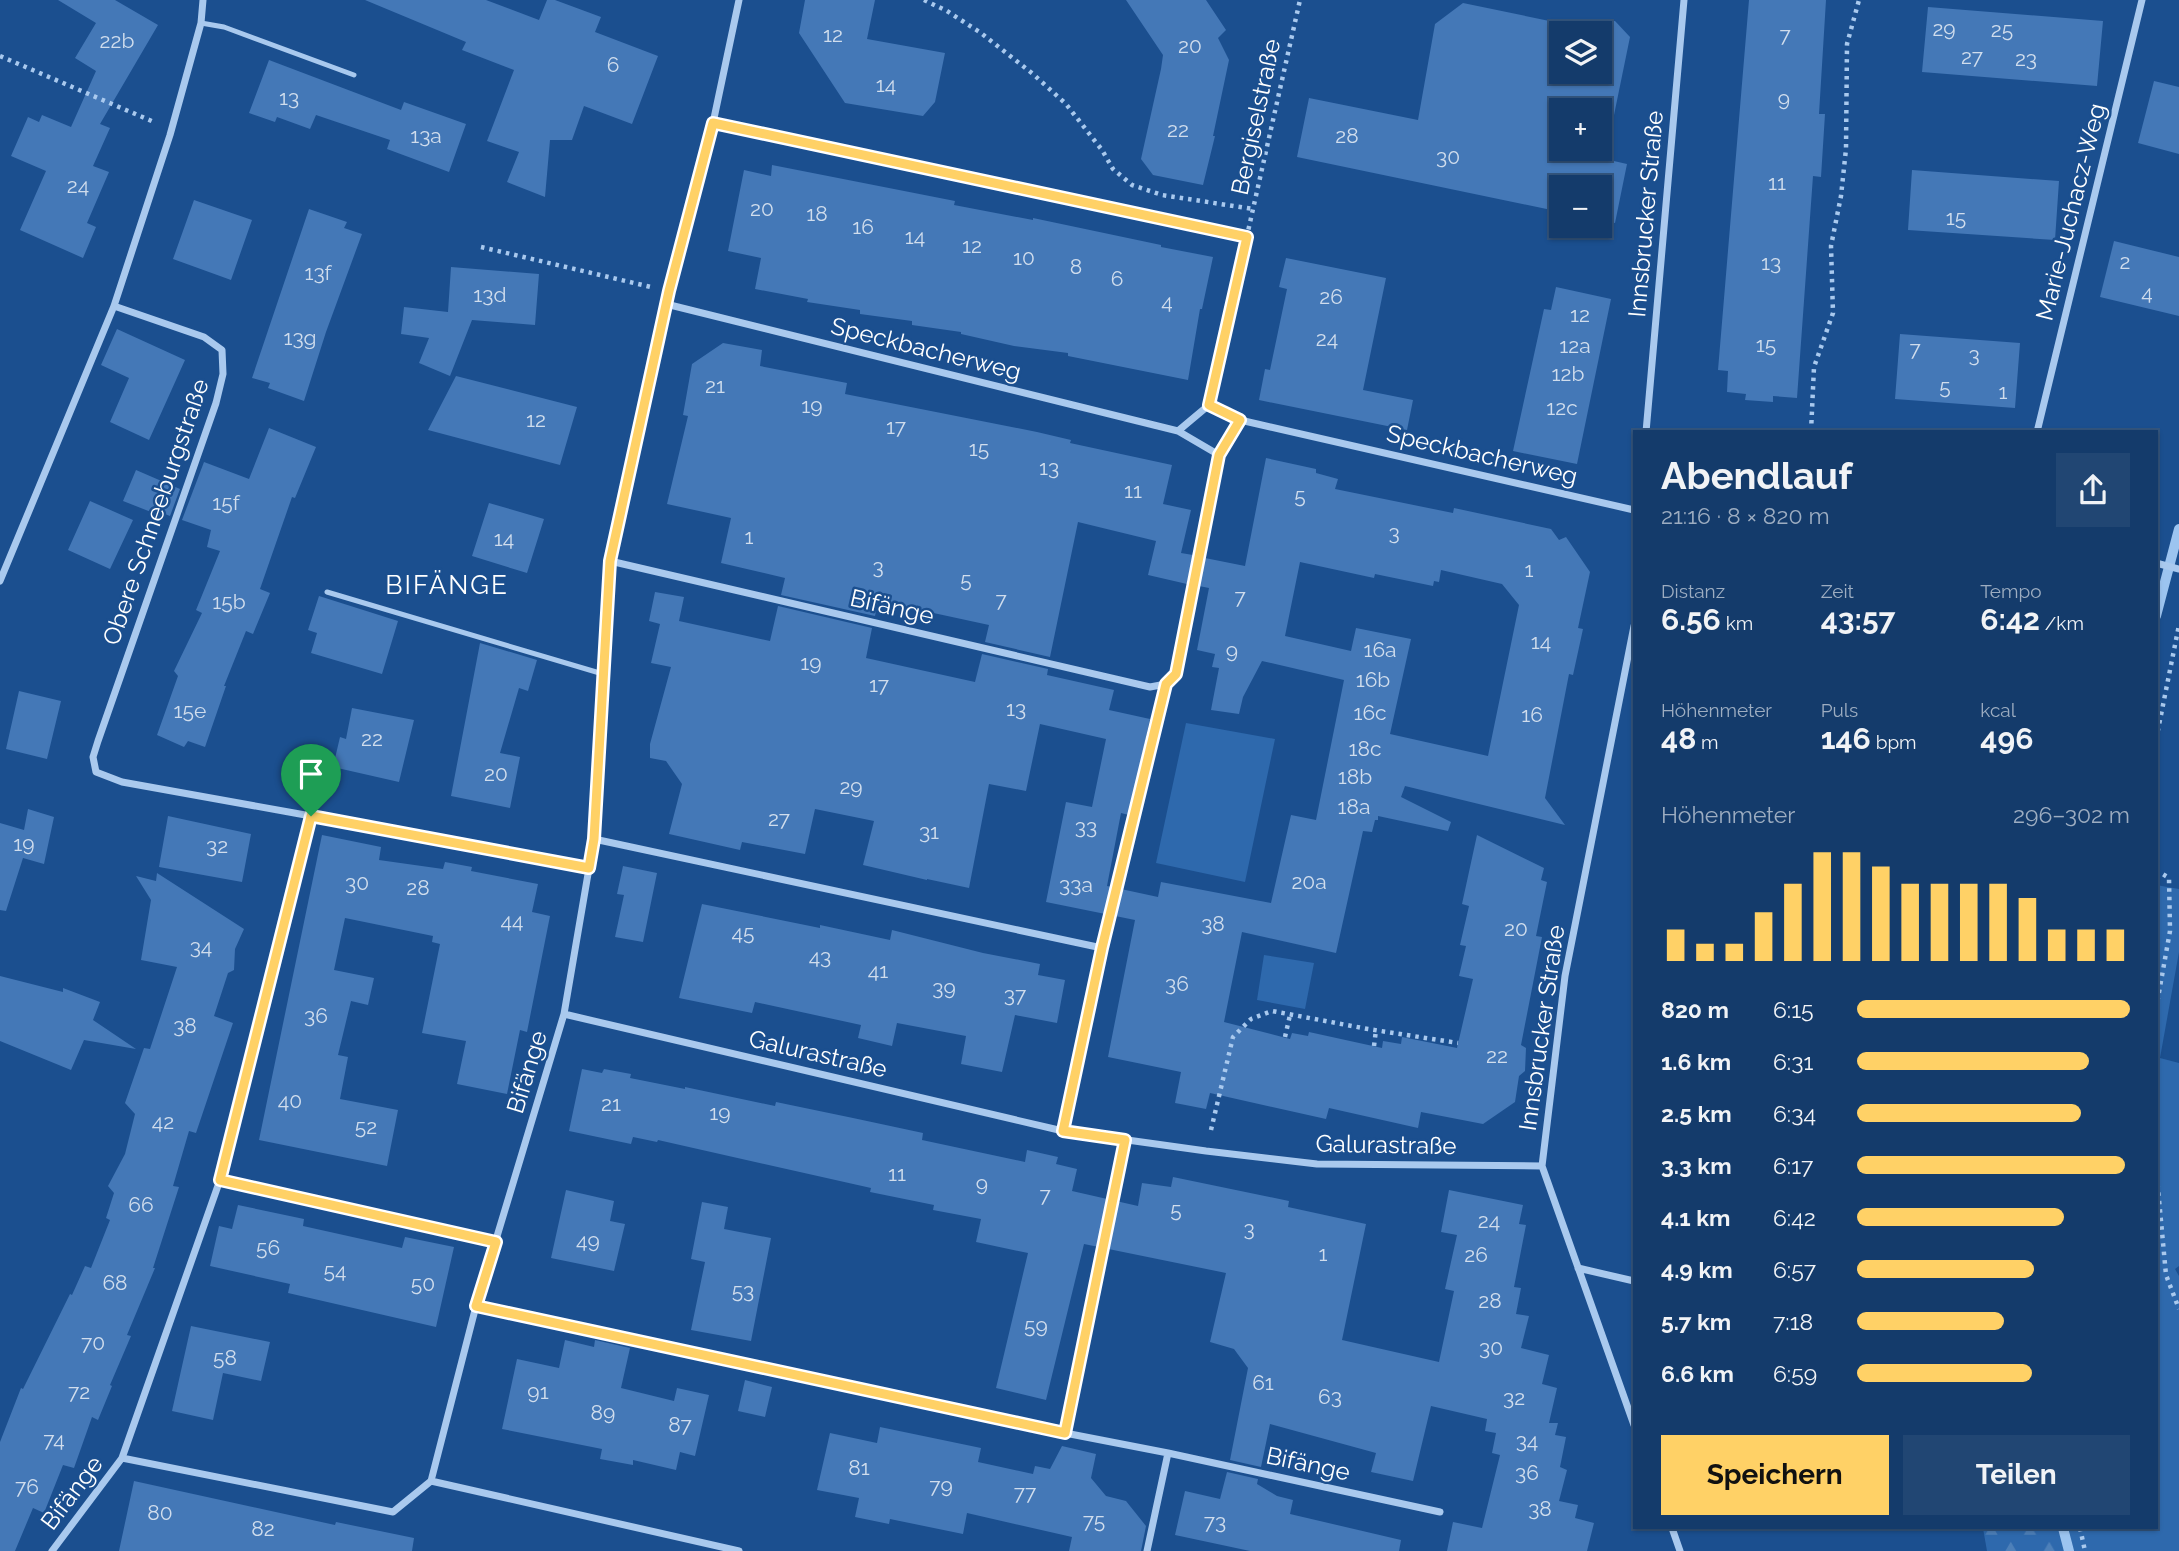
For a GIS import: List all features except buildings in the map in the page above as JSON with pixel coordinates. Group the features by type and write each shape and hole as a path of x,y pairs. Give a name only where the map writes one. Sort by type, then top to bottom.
{"street":[{"path":"0,581 114,306 170,135 201,23 203,0"},
{"name":"Bifänge","path":"122,1458 393,1512 431,1481 476,1306 564,1014 594,839 610,561 666,304 713,123 739,0"},
{"name":"Innsbrucker Straße","path":"1646,430 1684,0"},
{"name":"Marie-Juchacz-Weg","path":"2037,430 2142,0"},
{"name":"Speckbacherweg","path":"666,304 1178,431 1219,455"},
{"name":"Obere Schneeburgstraße","path":"114,306 204,337 222,350 223,374 211,416 93,757 96,772 122,782 311,816"},
{"path":"1178,431 1209,405"},
{"name":"Speckbacherweg","path":"1209,405 1240,420 1633,510"},
{"path":"1166,684 1176,674 1219,455 1240,420"},
{"name":"Bifänge","path":"610,561 1150,688 1166,684"},
{"path":"2158,563 2179,569"},
{"name":"Innsbrucker Straße","path":"1633,631 1565,976 1542,1166 1633,1422"},
{"path":"311,816 589,868"},
{"name":"Bifänge","path":"52,1551 122,1458 220,1180 311,816"},
{"path":"594,839 1102,948 1063,1131"},
{"name":"Galurastraße","path":"564,1014 1063,1131 1206,1152 1317,1164 1542,1166"},
{"path":"220,1180 496,1242"},
{"path":"1578,1268 1633,1281"},
{"name":"Bifänge","path":"476,1306 1440,1512"},
{"path":"1147,1551 1168,1453"},
{"path":"431,1481 738,1551"},
{"path":"1672,1529 1680,1551"}],"lane":[{"path":"201,23 225,27 354,75"},
{"path":"327,592 604,674"}],"path":[{"path":"924,0 981,33 1066,104 1102,150 1113,169 1132,185 1162,195 1254,209"},
{"name":"Bergiselstraße","path":"1209,405 1300,0"},
{"path":"1811,430 1814,367 1833,313 1831,246 1841,196 1846,149 1847,44 1859,0"},
{"path":"0,56 155,122"},
{"path":"713,123 1247,237"},
{"path":"481,247 640,284"},
{"path":"2158,730 2179,625"},
{"path":"1102,948 1166,684"},
{"path":"2158,871 2169,878 2171,931 2158,999"},
{"path":"1206,1152 1233,1037 1251,1019 1272,1011 1458,1043"},
{"path":"1285,1037 1290,1015"},
{"path":"1374,1046 1376,1031"},
{"path":"1065,1433 1125,1140"},
{"path":"2158,1189 2166,1275 2179,1308"},
{"path":"2080,1529 2085,1551"}],"green space":[{"path":"1186,723 1275,739 1245,882 1156,863"},
{"path":"2158,885 2179,889 2179,952 2160,1058 2179,1063 2179,1266 2175,1269 2179,1276 2179,1551 2074,1551 2068,1529 2158,1529"},
{"path":"1264,955 1314,963 1305,1009 1257,1000"},
{"path":"1983,1529 2068,1529 2074,1551 1987,1551"}],"waterway":[{"path":"2158,608 2179,529"},
{"path":"2063,1529 2069,1551"}],"district":[{"name":"BIFÄNGE","path":"447,585"}],"route":[{"path":"713,123 1247,237 1209,405 1240,420 1219,455 1176,674 1166,684 1102,948 1063,1131 1125,1140 1065,1433 476,1306 496,1242 220,1180 311,816 589,868 594,839 610,561 669,291 713,123"}]}
